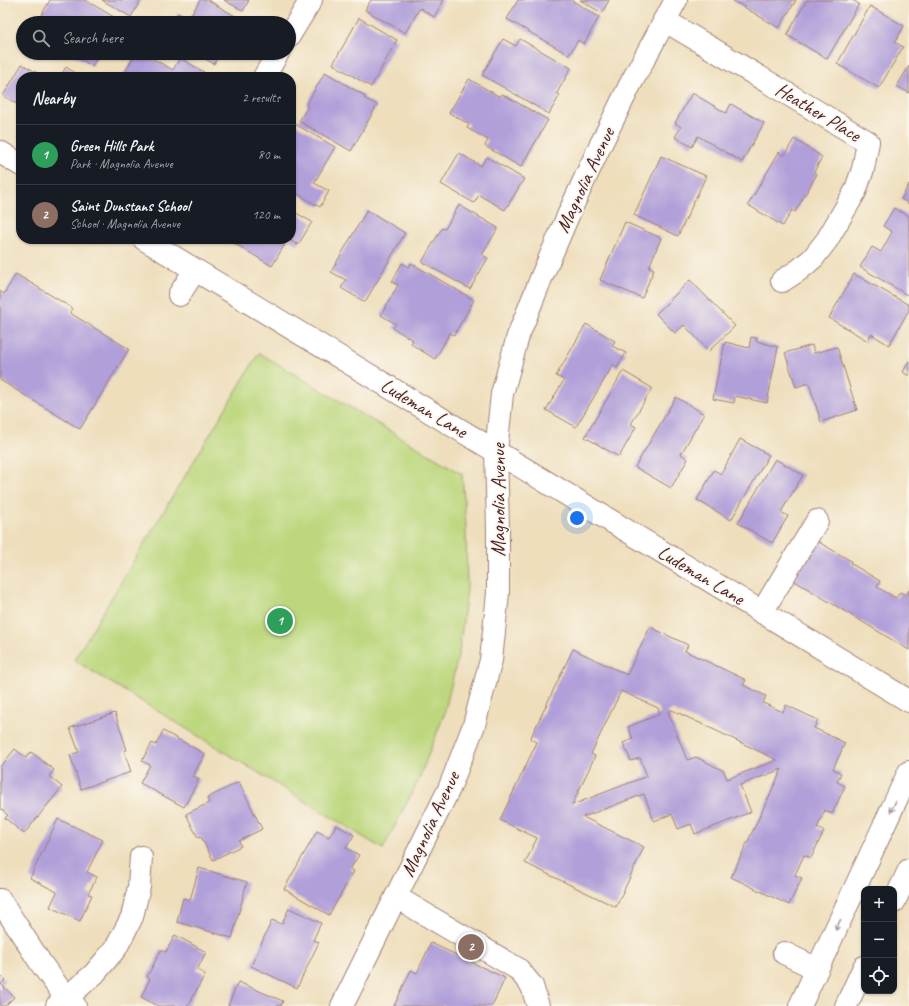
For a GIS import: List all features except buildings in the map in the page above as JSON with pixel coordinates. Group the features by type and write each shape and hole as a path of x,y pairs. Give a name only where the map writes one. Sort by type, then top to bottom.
{"street":[{"path":"296,25 311,0"},
{"name":"Magnolia Avenue","path":"342,1006 449,789 474,724 491,660 498,593 496,451 502,394 518,336 573,204 631,83 676,0"},
{"name":"Heather Place","path":"664,20 868,142 863,169 855,192 827,240 813,258 799,270 782,281"},
{"path":"267,72 274,60"},
{"path":"0,152 16,162"},
{"name":"Ludeman Lane","path":"159,244 195,270 909,701"},
{"path":"179,295 195,270"},
{"path":"762,612 817,521"},
{"path":"800,1006 909,772"},
{"path":"0,900 66,1003 94,974 116,948 123,936 132,917 139,887 141,857"},
{"path":"897,896 909,870"},
{"path":"396,897 518,969 532,986 538,1006"},
{"path":"784,953 817,969"},
{"path":"846,1006 861,974"}],"green space":[{"path":"259,353 462,474 466,528 467,590 459,652 444,715 418,781 383,849 74,660"}],"place":[{"name":"Green Hills Park","path":"280,621"},
{"name":"Saint Dunstans School","path":"471,947"}]}
